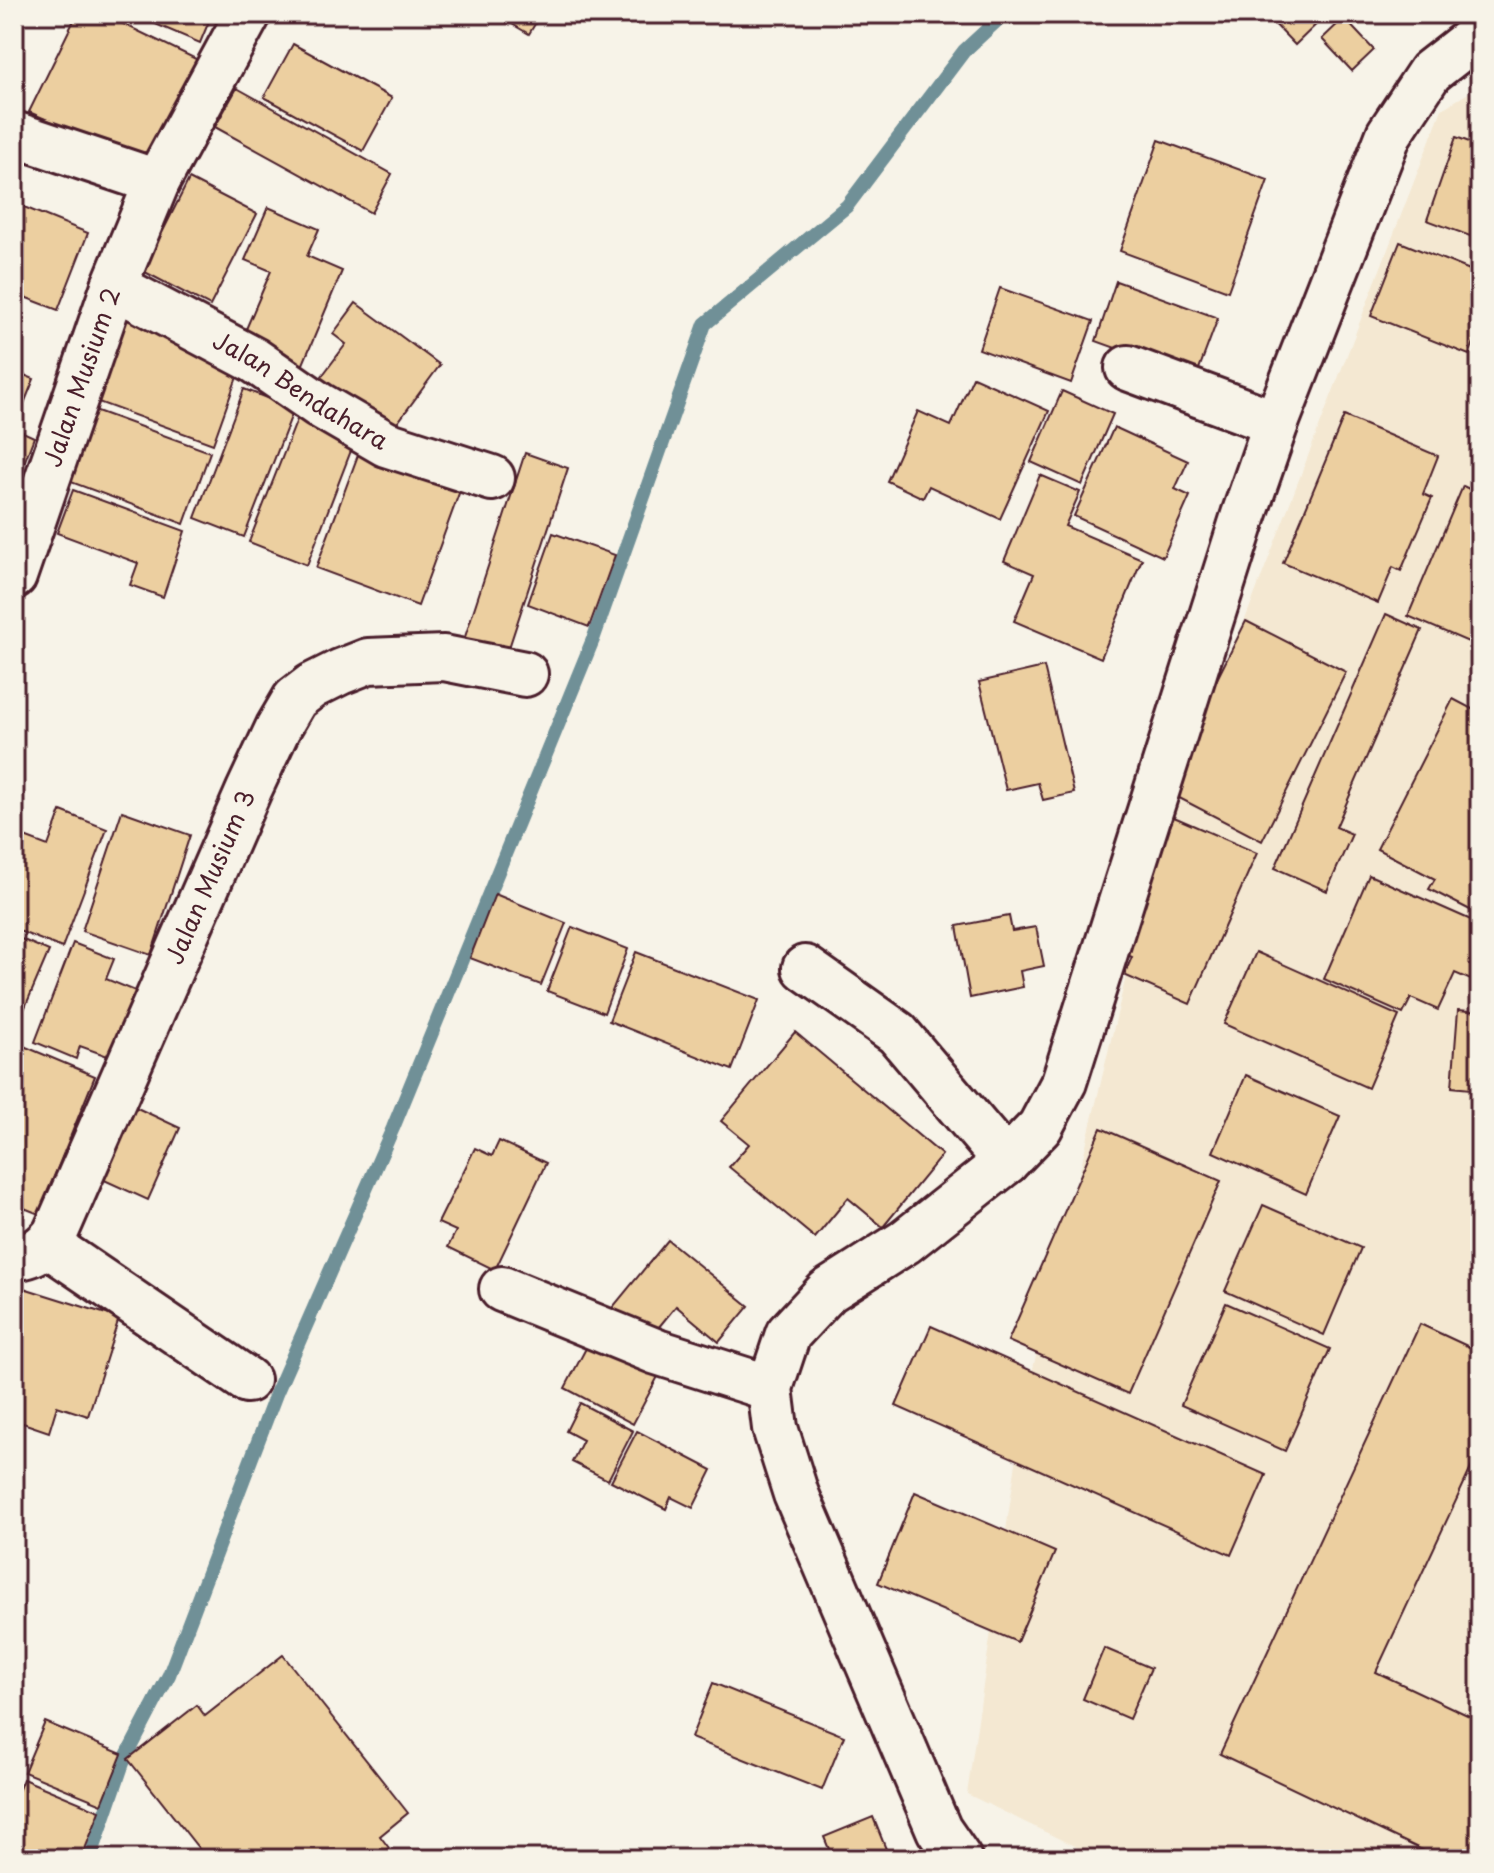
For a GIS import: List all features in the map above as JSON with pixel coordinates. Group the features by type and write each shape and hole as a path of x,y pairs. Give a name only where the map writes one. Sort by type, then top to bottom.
{"street":[{"name":"Jalan Musium 2","path":"14,576 114,286 157,182 248,14"},
{"path":"959,1859 939,1830 796,1494 775,1428 770,1388 788,1334 828,1291 905,1242 1006,1162 1040,1127 1064,1082 1083,1014 1234,545 1276,423 1389,134 1430,72 1480,33"},
{"path":"14,134 157,182"},
{"name":"Jalan Bendahara","path":"114,286 254,360 319,405 386,444 492,478"},
{"path":"1128,368 1276,423"},
{"name":"Jalan Musium 3","path":"30,1251 55,1234 249,790 295,699 312,686 368,661 444,658 525,674"},
{"path":"805,968 897,1033 1006,1162"},
{"path":"30,1251 247,1380"},
{"path":"502,1289 657,1352 770,1388"}],"shaded area":[{"path":"1480,86 1480,1859 1101,1859 967,1794 1025,1402 1156,850 1442,109"}],"building":[{"path":"77,14 103,14 198,60 159,142 147,152 127,154 29,112"},
{"path":"132,14 212,14 200,43"},
{"path":"495,14 541,14 529,34"},
{"path":"1249,14 1327,14 1295,45 1266,15 1257,23"},
{"path":"1344,18 1374,50 1352,71 1322,39"},
{"path":"293,44 392,98 363,151 264,97"},
{"path":"237,88 392,174 371,213 215,127"},
{"path":"1456,137 1480,146 1478,239 1427,220"},
{"path":"1159,140 1268,180 1228,291 1120,251"},
{"path":"189,179 257,214 210,306 143,271"},
{"path":"14,203 88,233 58,310 14,293"},
{"path":"268,207 319,229 307,256 342,271 301,369 240,343 271,271 245,260"},
{"path":"1400,242 1480,274 1480,327 1469,355 1371,316"},
{"path":"1116,281 1218,318 1196,377 1096,341"},
{"path":"1000,288 1093,321 1071,383 979,349"},
{"path":"356,303 440,365 387,437 316,384 346,344 333,334"},
{"path":"121,314 243,360 213,444 90,399"},
{"path":"14,371 34,379 14,428"},
{"path":"973,377 1049,411 1000,519 929,486 923,498 887,481 918,411 951,426"},
{"path":"244,389 294,409 244,537 195,518"},
{"path":"1062,391 1113,414 1082,485 1031,462"},
{"path":"89,408 210,452 184,524 63,479"},
{"path":"300,412 357,435 307,565 249,542"},
{"path":"1344,416 1438,456 1423,494 1432,498 1401,571 1393,567 1378,603 1283,563"},
{"path":"1114,427 1188,461 1175,489 1190,496 1163,557 1074,516"},
{"path":"14,428 34,437 14,489"},
{"path":"361,447 462,485 418,606 316,568"},
{"path":"525,453 568,468 506,657 463,643"},
{"path":"1040,475 1080,492 1065,526 1142,559 1101,658 1014,621 1034,574 1004,561"},
{"path":"1463,486 1480,494 1480,647 1408,616"},
{"path":"73,490 185,531 163,597 130,585 138,563 57,533"},
{"path":"553,533 615,555 589,627 528,604"},
{"path":"1386,614 1422,630 1336,827 1352,834 1327,891 1275,868"},
{"path":"1246,621 1346,672 1262,841 1162,789"},
{"path":"1044,667 1074,793 1043,800 1038,783 1006,790 979,682"},
{"path":"1453,699 1480,713 1480,915 1429,889 1435,879 1377,849"},
{"path":"61,811 107,829 62,948 14,929 14,833 48,846"},
{"path":"122,811 190,835 151,955 82,931"},
{"path":"1174,817 1257,853 1190,1004 1124,975 1132,957 1116,950"},
{"path":"1369,875 1480,924 1480,984 1455,973 1438,1010 1411,998 1403,1014 1324,979"},
{"path":"495,894 566,923 541,985 470,958"},
{"path":"1009,916 1012,931 1036,927 1044,966 1020,971 1023,987 970,998 957,926"},
{"path":"572,927 628,949 604,1013 547,991"},
{"path":"14,936 49,951 20,1019 14,1017"},
{"path":"73,943 114,959 106,979 138,992 113,1058 80,1046 76,1059 35,1042"},
{"path":"636,952 759,1000 732,1070 609,1021"},
{"path":"1256,952 1399,1016 1368,1088 1224,1024"},
{"path":"1458,1010 1480,1012 1480,1090 1452,1087"},
{"path":"795,1032 942,1155 883,1227 848,1198 815,1238 729,1167 749,1144 721,1121"},
{"path":"14,1042 95,1076 39,1214 14,1204"},
{"path":"1246,1075 1340,1116 1306,1194 1213,1152"},
{"path":"135,1107 180,1128 148,1200 102,1179"},
{"path":"1101,1128 1221,1181 1128,1394 1008,1341"},
{"path":"499,1141 546,1163 495,1270 448,1247 456,1231 438,1223 475,1148 492,1156"},
{"path":"1263,1205 1361,1248 1324,1335 1225,1291"},
{"path":"668,1240 749,1306 719,1342 676,1306 645,1344 608,1313"},
{"path":"14,1285 119,1318 88,1416 57,1406 49,1432 14,1420"},
{"path":"1226,1303 1330,1349 1285,1451 1181,1405"},
{"path":"1420,1324 1480,1352 1480,1449 1376,1672 1480,1721 1480,1859 1441,1859 1220,1754"},
{"path":"931,1326 1266,1475 1231,1555 896,1406"},
{"path":"595,1331 663,1367 633,1424 565,1388"},
{"path":"580,1403 633,1431 608,1480 572,1462 583,1440 566,1431"},
{"path":"637,1431 712,1470 693,1508 671,1497 666,1509 611,1481"},
{"path":"915,1492 1055,1552 1017,1642 878,1583"},
{"path":"1104,1648 1151,1668 1129,1719 1083,1699"},
{"path":"283,1655 408,1813 380,1836 389,1848 376,1859 207,1859 128,1759 197,1705 205,1716"},
{"path":"713,1683 844,1736 822,1790 691,1738"},
{"path":"45,1722 122,1754 102,1804 24,1772"},
{"path":"23,1779 100,1811 81,1859 47,1859 14,1845 14,1801"},
{"path":"873,1817 890,1859 833,1859 824,1837"},
{"path":"820,1850 824,1859 798,1859"}],"waterway":[{"path":"90,1859 123,1763 169,1675 276,1394 393,1128 594,637 705,324 847,206 964,51 1004,14"}]}
